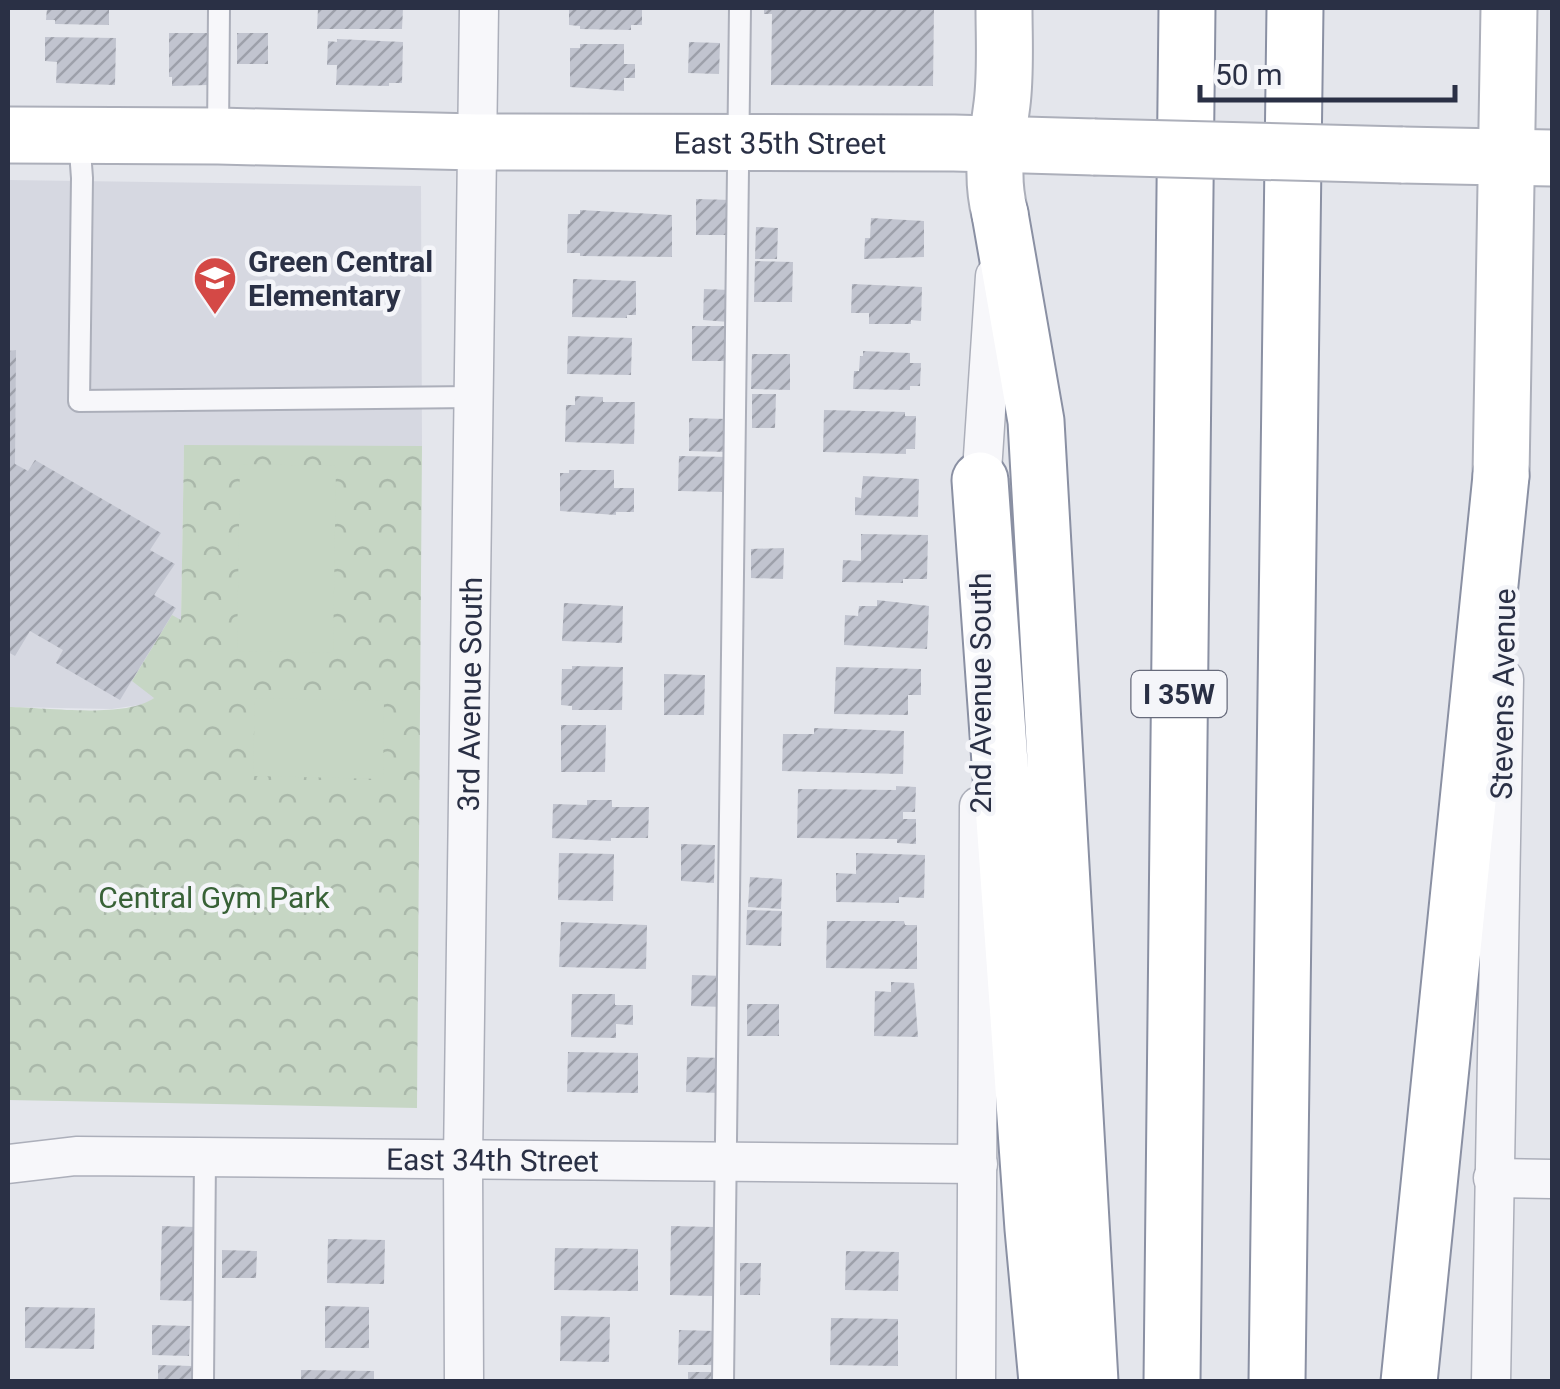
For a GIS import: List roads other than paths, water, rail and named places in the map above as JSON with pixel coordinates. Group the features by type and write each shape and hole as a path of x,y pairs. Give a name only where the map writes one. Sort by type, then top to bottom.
{"main road":[{"name":"2nd Avenue South","path":"1000,214 994,190 994,146 1002,102 1004,8"},
{"name":"I 35W","path":"1172,1382 1186,8"},
{"path":"1278,1382 1295,8"},
{"name":"Stevens Avenue","path":"1500,476 1529,158 1509,8"},
{"name":"East 35th Street","path":"8,135 738,142 1529,158"},
{"path":"1000,214 1036,421 1090,1382"},
{"path":"1408,1382 1500,476"},
{"path":"980,480 1047,1382"}],"street":[{"name":"3rd Avenue South","path":"464,1382 463,1160 479,8"},
{"name":"2nd Avenue South","path":"976,1382 980,480 1000,214"},
{"name":"Stevens Avenue","path":"1491,1382 1506,610 1500,476"},
{"name":"East 34th Street","path":"8,1164 76,1156 978,1164"},
{"path":"1494,1178 1552,1179"}],"lane":[{"path":"218,136 219,8"},
{"path":"722,1382 740,8"},
{"path":"79,136 82,178 78,401 473,398"},
{"path":"203,1382 205,1158"}],"place":[{"name":"Green Central Elementary","path":"215,316"}],"park label":[{"name":"Central Gym Park","path":"214,897"}]}
